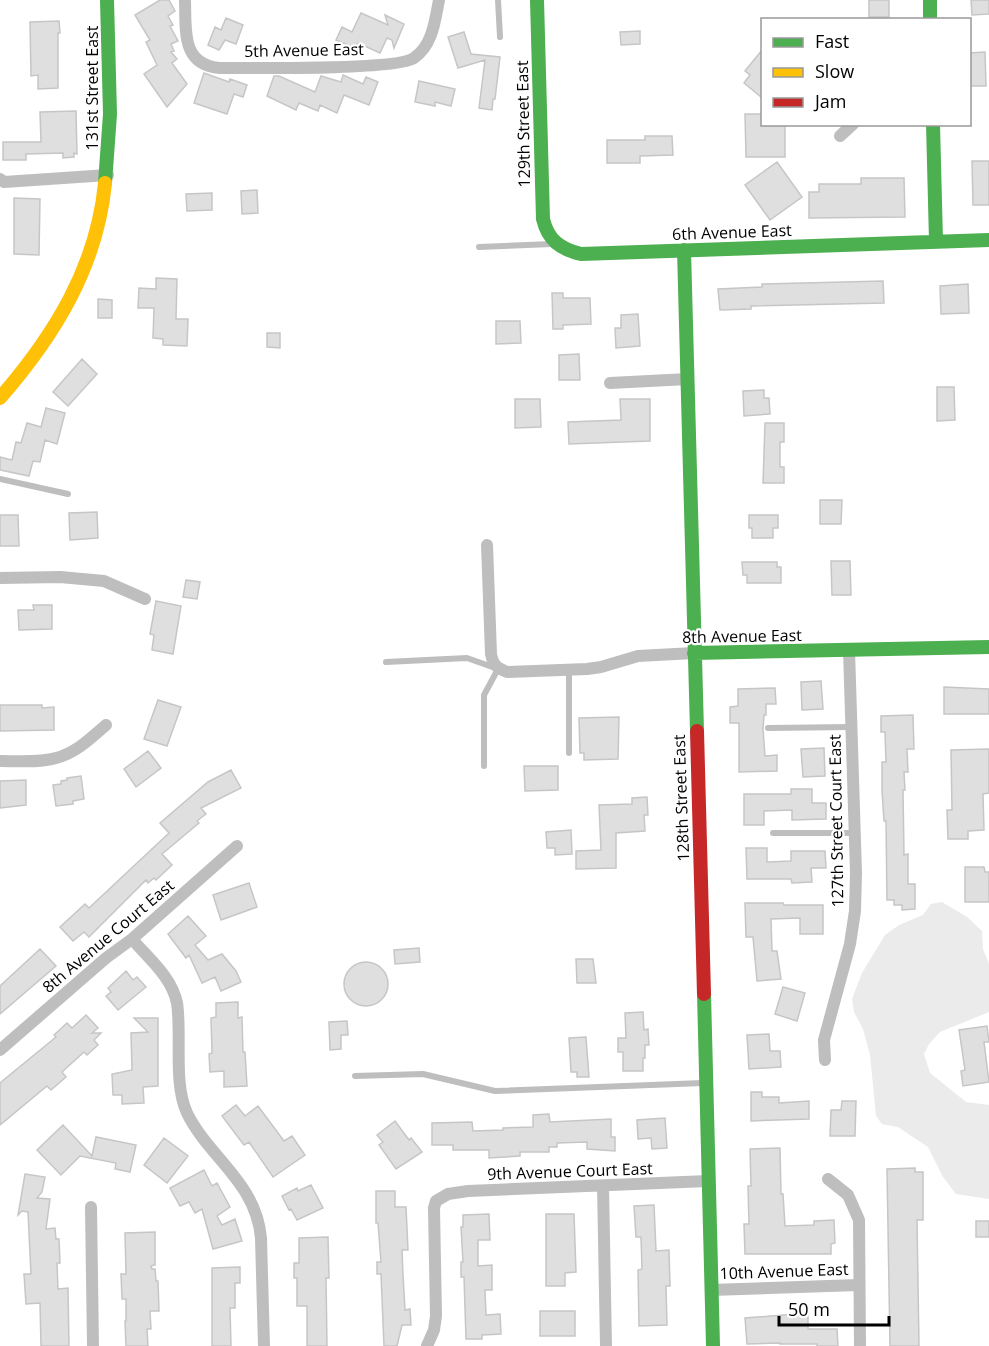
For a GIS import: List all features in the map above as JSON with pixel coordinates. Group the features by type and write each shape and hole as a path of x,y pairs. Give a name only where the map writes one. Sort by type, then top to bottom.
{"street":[{"name":"131st Street East","path":"0,398 37,354 73,296 96,237 108,175 110,95 107,0"},
{"name":"5th Avenue East","path":"185,0 186,44 200,63 220,68 322,67 399,63 413,60 429,41 439,0"},
{"name":"129th Street East","path":"537,0 543,219 548,236 555,244"},
{"path":"930,0 930,18"},
{"path":"840,136 851,126"},
{"path":"933,126 936,241"},
{"path":"0,179 4,182 108,175"},
{"name":"6th Avenue East","path":"555,244 570,252 581,254 989,240"},
{"name":"128th Street East","path":"684,250 713,1346"},
{"path":"610,383 688,379"},
{"path":"488,545 491,654 492,662 498,669"},
{"path":"0,578 60,577 104,581 145,599"},
{"name":"8th Avenue East","path":"498,669 507,672 568,670 601,667 638,656 694,653 989,647"},
{"name":"127th Street Court East","path":"825,1060 824,1040 850,944 855,911 849,650"},
{"path":"0,761 56,758 72,752 106,725"},
{"name":"8th Avenue Court East","path":"0,1050 106,958 132,939 237,846"},
{"path":"132,939 163,974 176,1001 180,1076 186,1109 191,1120 231,1170 255,1208 261,1238 264,1346"},
{"path":"828,1179 848,1195 859,1220 860,1346"},
{"name":"9th Avenue Court East","path":"427,1346 434,1330 436,1316 434,1208 436,1201 448,1194 468,1191 708,1181"},
{"path":"603,1186 606,1346"},
{"path":"91,1207 93,1346"},
{"name":"10th Avenue East","path":"711,1290 858,1285"}],"lane":[{"path":"498,0 500,37"},
{"name":"6th Avenue East","path":"479,247 555,244"},
{"path":"0,479 68,494"},
{"path":"386,662 467,658 498,669 484,695 484,766"},
{"path":"568,670 569,753"},
{"path":"768,728 851,727"},
{"path":"774,833 854,833"},
{"path":"355,1076 423,1074 495,1091 705,1083"}],"shaded area":[{"path":"942,902 967,917 982,931 983,949 989,964 989,1012 940,1032 929,1044 924,1054 930,1073 966,1102 989,1105 989,1199 956,1194 943,1177 928,1147 898,1127 882,1124 876,1116 870,1055 863,1029 854,1012 852,999 862,973 885,935 899,925 923,915 931,904"}],"building":[{"path":"160,0 169,0 175,11 168,16 173,25 170,26 178,41 171,44 174,51 171,52 177,59 172,63 187,84 167,107 144,74 157,65 146,42 150,40 135,15"},
{"path":"869,0 889,0 889,17 869,17"},
{"path":"971,0 989,0 989,14 972,15"},
{"path":"361,13 388,25 385,15 404,24 394,48 392,40 387,38 380,53 358,43 355,48 336,40 342,27 352,32"},
{"path":"226,18 243,25 236,44 225,40 219,50 208,45 215,27 221,30"},
{"path":"59,21 58,88 38,89 38,75 31,76 30,22"},
{"path":"640,31 640,44 621,45 620,32"},
{"path":"464,32 471,54 500,57 492,110 479,108 485,60 458,68 448,37"},
{"path":"761,51 761,97 744,83 750,75 745,71"},
{"path":"985,52 986,86 971,86 971,53"},
{"path":"204,73 229,82 230,79 247,85 243,97 234,94 227,114 194,103"},
{"path":"343,75 363,84 366,77 378,82 369,105 344,95 337,113 320,105 318,111 299,103 296,110 267,96 274,76 279,76 315,92 321,76 341,82"},
{"path":"419,81 455,89 451,106 435,102 435,106 415,102"},
{"path":"76,111 77,154 74,153 74,157 63,158 63,153 26,154 26,160 3,160 3,142 41,142 40,112"},
{"path":"745,114 761,114 761,126 785,126 785,157 746,157"},
{"path":"645,136 672,136 673,155 640,156 640,163 607,163 607,140 645,140"},
{"path":"972,161 989,161 989,205 973,205"},
{"path":"777,162 802,197 770,220 745,185"},
{"path":"861,178 904,178 905,217 809,218 809,192 819,192 819,184 861,184"},
{"path":"257,190 258,213 242,214 241,191"},
{"path":"212,193 212,210 187,211 186,194"},
{"path":"14,198 40,199 39,255 14,254"},
{"path":"156,278 177,279 176,319 188,319 187,346 163,345 163,339 153,338 154,308 138,308 139,288 156,289"},
{"path":"883,281 884,303 751,306 751,309 720,310 718,289 762,287 762,284"},
{"path":"968,284 969,313 941,314 940,286"},
{"path":"552,293 563,293 563,298 590,298 591,324 563,325 563,329 553,329"},
{"path":"98,299 112,300 112,318 98,318"},
{"path":"638,314 640,346 616,348 615,328 621,328 621,315"},
{"path":"496,321 520,321 521,343 496,344"},
{"path":"267,333 280,333 280,348 267,347"},
{"path":"579,354 580,380 559,380 559,355"},
{"path":"82,359 97,374 68,406 53,392"},
{"path":"937,387 954,387 955,420 937,421"},
{"path":"764,390 764,398 769,398 770,414 744,416 743,391"},
{"path":"515,399 540,399 541,427 515,428"},
{"path":"620,399 650,399 650,441 569,444 568,422 621,420"},
{"path":"46,408 65,413 57,444 45,440 40,462 33,461 29,476 0,470 0,457 12,460 16,442 21,443 27,423 41,427"},
{"path":"765,423 784,423 784,442 780,442 780,467 784,467 784,483 763,483"},
{"path":"820,500 842,500 841,524 820,524"},
{"path":"97,512 98,538 70,540 69,513"},
{"path":"0,515 18,515 19,546 0,546"},
{"path":"749,515 778,515 778,528 773,528 773,538 752,538"},
{"path":"831,561 850,561 851,595 832,595"},
{"path":"742,562 777,562 777,567 781,567 781,583 747,583 747,575 743,575"},
{"path":"186,580 200,582 197,599 183,597"},
{"path":"156,601 181,606 173,654 152,650 154,635 150,634"},
{"path":"33,605 52,605 52,629 19,630 18,610 34,610"},
{"path":"821,681 823,709 802,710 801,682"},
{"path":"944,687 989,689 989,714 944,714"},
{"path":"775,688 776,704 766,704 763,729 765,756 777,755 777,771 739,772 739,723 730,723 730,707 738,706 738,689"},
{"path":"158,700 181,707 167,746 144,739"},
{"path":"0,705 54,707 54,730 0,731"},
{"path":"913,715 914,749 907,749 908,772 904,772 905,790 903,790 904,855 908,854 908,884 915,884 915,909 902,910 902,905 894,905 894,900 887,900 886,821 884,821 882,791 882,762 886,762 885,732 881,732 881,716"},
{"path":"619,717 618,759 584,760 584,753 580,753 579,718"},
{"path":"824,748 825,776 803,777 801,749"},
{"path":"989,749 989,793 983,794 984,830 968,831 968,839 948,839 947,810 952,810 951,750"},
{"path":"148,751 161,768 136,787 124,769"},
{"path":"524,766 558,766 558,790 525,791"},
{"path":"231,770 241,788 201,808 206,814 197,821 199,823 162,854 172,865 156,880 154,878 148,883 146,880 89,937 84,932 73,941 60,927 85,904 89,908 169,833 160,823 208,782"},
{"path":"81,776 84,799 73,801 73,804 56,806 53,785 61,784 61,781 67,778"},
{"path":"26,780 26,805 0,808 0,781"},
{"path":"791,789 812,789 812,803 826,803 826,819 792,820 792,810 764,811 764,825 744,825 744,794 791,794"},
{"path":"647,797 648,815 644,815 645,831 616,833 616,868 576,869 576,851 601,850 599,805 632,804 632,798"},
{"path":"571,830 572,854 555,855 555,848 547,848 546,832"},
{"path":"746,848 767,848 767,862 791,861 791,851 825,851 826,868 811,868 812,882 792,883 791,879 747,879"},
{"path":"965,867 984,867 985,872 989,872 989,902 965,902"},
{"path":"249,883 257,907 221,920 213,895"},
{"path":"745,903 823,905 823,934 800,934 800,918 771,919 772,951 777,951 781,979 757,981 753,937 746,937"},
{"path":"188,916 206,936 195,945 208,960 222,954 236,971 241,982 221,991 215,977 202,983 189,955 186,958 168,934"},
{"path":"419,948 420,962 395,964 394,950"},
{"path":"40,949 56,966 0,1014 0,986"},
{"path":"576,959 593,959 596,983 577,983"},
{"path":"366,962 382,968 388,984 382,1000 366,1006 350,1000 344,984 350,968"},
{"path":"126,971 133,980 137,977 146,987 118,1010 106,996 111,992 108,988"},
{"path":"783,987 805,993 797,1021 775,1014"},
{"path":"238,1002 238,1018 242,1017 247,1086 224,1087 224,1071 210,1072 211,1018 216,1017 216,1003"},
{"path":"643,1012 644,1030 648,1029 649,1045 645,1045 643,1071 623,1071 623,1052 618,1052 618,1038 626,1038 625,1013"},
{"path":"86,1015 98,1028 92,1033 101,1033 94,1040 98,1045 87,1055 84,1052 62,1072 66,1077 51,1090 47,1086 0,1125 0,1083 56,1037 54,1035 67,1023 72,1028"},
{"path":"134,1018 158,1018 158,1086 143,1087 144,1103 122,1104 122,1095 113,1095 112,1074 132,1070 131,1033 148,1032"},
{"path":"347,1021 348,1035 341,1035 341,1049 330,1050 329,1022"},
{"path":"987,1026 989,1042 984,1042 989,1082 963,1086 961,1071 965,1070 959,1030"},
{"path":"769,1034 770,1051 780,1051 781,1067 749,1069 747,1035"},
{"path":"586,1037 589,1077 577,1077 577,1072 571,1072 569,1038"},
{"path":"751,1092 762,1092 762,1097 779,1097 779,1103 809,1101 809,1119 751,1121"},
{"path":"842,1101 856,1101 855,1136 830,1136 831,1110 841,1110"},
{"path":"236,1105 245,1116 258,1106 284,1141 292,1136 305,1155 273,1177 249,1142 244,1145 222,1116"},
{"path":"549,1114 550,1122 611,1119 611,1137 615,1137 615,1151 587,1149 587,1142 557,1143 557,1147 549,1147 549,1152 520,1152 520,1156 489,1158 489,1150 453,1150 453,1145 432,1145 432,1123 472,1122 473,1131 503,1130 503,1128 533,1127 533,1115"},
{"path":"665,1118 667,1148 652,1149 651,1138 638,1139 637,1120"},
{"path":"395,1121 409,1140 411,1138 422,1152 396,1169 379,1145 383,1142 377,1135"},
{"path":"63,1125 92,1156 96,1137 136,1145 130,1172 115,1169 116,1163 80,1156 61,1175 37,1150"},
{"path":"164,1138 188,1156 167,1183 144,1165"},
{"path":"780,1148 781,1194 783,1194 785,1226 814,1225 814,1221 834,1220 835,1243 831,1244 831,1254 745,1254 744,1224 749,1224 748,1186 751,1186 750,1149"},
{"path":"915,1168 915,1172 923,1172 923,1220 917,1220 919,1346 890,1346 887,1169"},
{"path":"204,1170 212,1186 217,1183 230,1207 217,1216 222,1225 235,1219 242,1241 213,1249 202,1209 195,1213 189,1202 180,1206 170,1188"},
{"path":"25,1174 45,1177 42,1192 37,1198 50,1199 46,1229 55,1228 56,1239 59,1239 58,1289 68,1288 69,1346 41,1346 40,1303 26,1304 24,1274 31,1274 28,1212 22,1211 18,1215"},
{"path":"311,1185 323,1208 297,1220 282,1196 297,1188 298,1191"},
{"path":"376,1191 395,1191 395,1207 406,1207 408,1250 402,1250 403,1275 405,1310 410,1309 411,1325 402,1325 397,1346 384,1346 381,1274 377,1274 377,1262 381,1262 378,1223 376,1223"},
{"path":"654,1205 656,1251 669,1250 670,1286 666,1286 667,1325 639,1326 638,1270 642,1269 641,1237 636,1237 634,1206"},
{"path":"489,1214 490,1240 478,1240 478,1266 492,1265 492,1290 485,1290 486,1315 500,1314 501,1334 482,1335 482,1339 466,1339 464,1277 461,1277 463,1215"},
{"path":"546,1214 574,1214 576,1272 565,1273 565,1286 546,1286"},
{"path":"976,1221 989,1221 989,1237 976,1237"},
{"path":"155,1232 155,1265 151,1266 155,1269 156,1281 158,1281 159,1311 150,1311 151,1329 147,1329 148,1346 126,1346 126,1299 122,1299 121,1274 126,1274 125,1233"},
{"path":"328,1237 327,1346 307,1346 307,1306 297,1306 297,1278 294,1278 294,1263 299,1263 299,1238"},
{"path":"240,1267 240,1283 235,1283 235,1308 230,1308 231,1346 212,1346 212,1268"},
{"path":"540,1311 575,1311 575,1336 540,1336"},
{"path":"808,1313 808,1329 837,1329 838,1346 747,1344 745,1318"}],"traffic: fast":[{"path":"105,183 110,114 107,0"},
{"path":"537,0 543,219 548,233 561,246 581,254 989,240"},
{"path":"930,0 930,18"},
{"path":"933,126 936,241"},
{"path":"684,250 697,731"},
{"path":"694,653 989,647"},
{"path":"704,994 713,1346"}],"traffic: slow":[{"path":"0,398 38,350 70,299 93,243 105,183"}],"traffic: jam":[{"path":"697,731 704,994"}]}
